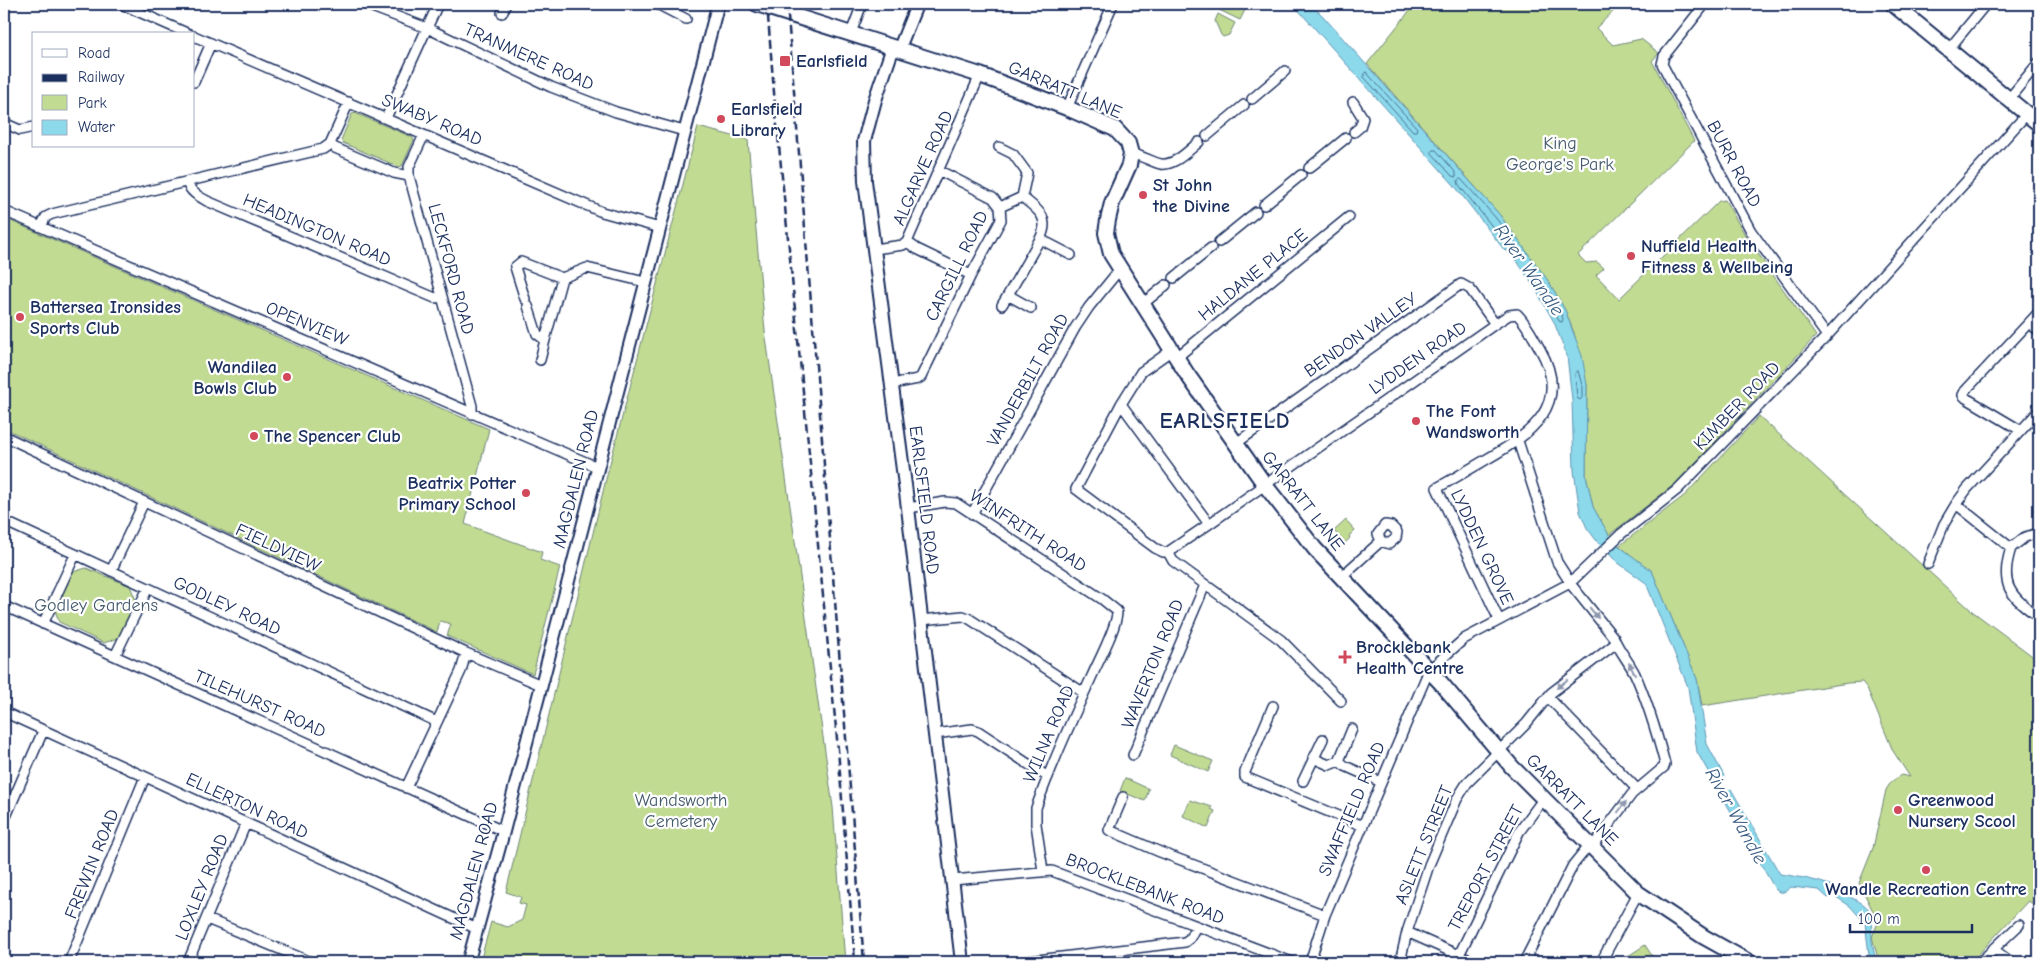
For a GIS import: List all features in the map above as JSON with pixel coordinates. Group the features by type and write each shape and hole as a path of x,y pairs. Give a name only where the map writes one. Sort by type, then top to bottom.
{"main road":[{"name":"GARRATT LANE","path":"757,4 980,75 1067,108 1116,130 1128,143 1130,154 1129,165 1112,203 1106,233 1111,254 1186,374 1266,485 1315,549 1429,670 1498,751 1638,893 1704,937 1749,962"},
{"path":"1893,4 2008,100 2035,119"},
{"name":"EARLSFIELD ROAD","path":"897,48 891,53 864,141 865,182 908,508 962,962"}],"street":[{"path":"121,4 139,8 185,32"},
{"name":"TRANMERE ROAD","path":"364,4 427,28 551,87 616,112 684,131"},
{"path":"386,118 438,4"},
{"path":"502,13 506,4"},
{"path":"658,4 686,19"},
{"name":"MAGDALEN ROAD","path":"468,962 718,4"},
{"path":"850,33 862,4"},
{"path":"897,48 901,44 917,4"},
{"path":"1067,108 1112,4"},
{"name":"BURR ROAD","path":"1705,4 1664,56 1662,64 1751,231 1827,336"},
{"path":"1948,50 1986,4"},
{"name":"SWABY ROAD","path":"195,36 602,212 660,228"},
{"path":"195,80 211,43"},
{"path":"2008,100 2039,62"},
{"path":"1252,99 1285,72"},
{"name":"ALGARVE ROAD","path":"874,250 903,245 907,242 940,171 980,75"},
{"path":"42,226 46,217 52,214 324,149 330,144 349,102"},
{"path":"1353,102 1363,118 1360,127 1354,132"},
{"path":"1207,136 1244,105"},
{"name":"KIMBER ROAD","path":"1429,670 1460,641 1570,583 1616,538 1695,474 2035,119"},
{"path":"4,123 20,130 32,127"},
{"path":"330,144 335,148 394,173 408,176 409,167 424,135"},
{"path":"1309,168 1346,138"},
{"path":"1130,154 1142,155 1161,164 1177,159 1199,142"},
{"path":"999,147 1012,154 1028,173 1022,197"},
{"name":"CARGILL ROAD","path":"892,384 908,382 921,377 971,275 1002,220 1000,207 993,198 940,171"},
{"path":"1219,242 1301,175"},
{"name":"LECKFORD ROAD","path":"408,176 473,410 472,414"},
{"name":"HEADINGTON ROAD","path":"187,182 197,195 207,201 410,288 435,298 441,298"},
{"path":"1000,207 1022,197"},
{"path":"1002,305 1040,239 1044,225 1038,209 1022,197"},
{"name":"OPENVIEW","path":"4,210 597,467"},
{"name":"HALDANE PLACE","path":"1168,552 1155,548 1076,489 1121,404 1140,372 1174,354 1349,218"},
{"path":"1040,239 1071,255"},
{"path":"907,242 917,249 971,275"},
{"path":"1174,278 1211,248"},
{"path":"545,340 537,334 515,267 521,262 562,278 587,268 645,282"},
{"name":"VANDERBILT ROAD","path":"972,514 1088,306 1120,269"},
{"path":"540,360 562,278"},
{"name":"BENDON VALLEY","path":"1235,444 1461,284 1470,289 1495,324"},
{"path":"1144,304 1166,285"},
{"path":"1008,295 1032,308"},
{"path":"2020,430 1963,395 2039,312"},
{"name":"LYDDEN ROAD","path":"1168,552 1509,315 1517,314 1523,320 1547,364 1551,386 1550,396"},
{"path":"2029,323 2039,331"},
{"name":"LYDDEN GROVE","path":"1499,620 1437,488 1518,441 1542,416 1550,396"},
{"path":"1121,404 1209,524"},
{"path":"1928,564 1944,524 1956,504 2020,430 2037,416"},
{"name":"FIELDVIEW","path":"4,436 466,653 541,685"},
{"path":"1518,441 1557,562 1570,583 1614,638 1615,644 1626,657 1636,675 1655,726 1665,764 1664,767 1637,789 1573,865 1524,962"},
{"path":"111,571 144,502"},
{"name":"WINFRITH ROAD","path":"908,508 945,502 956,504 1116,609 1118,616"},
{"path":"1956,504 2011,548"},
{"name":"GODLEY ROAD","path":"4,521 436,722"},
{"path":"2039,533 2024,537 2011,548 2005,567 2007,585 2018,602 2039,617"},
{"path":"1341,577 1381,541"},
{"path":"1168,552 1173,562 1281,640 1341,702"},
{"path":"43,624 75,555"},
{"name":"WAVERTON ROAD","path":"1133,755 1201,590 1205,585"},
{"path":"115,656 148,588"},
{"name":"TILEHURST ROAD","path":"4,606 503,831"},
{"path":"921,620 963,616 968,618 1084,693"},
{"name":"WILNA ROAD","path":"1043,871 1036,824 1036,808 1118,616"},
{"name":"ASLETT STREET","path":"1400,962 1407,932 1429,865 1457,799 1467,783 1524,725 1548,697 1615,644"},
{"path":"406,788 461,671 466,653"},
{"name":"SWAFFIELD ROAD","path":"1310,962 1326,915 1429,670"},
{"path":"1548,697 1637,789"},
{"path":"1273,706 1244,776 1293,799 1363,826"},
{"name":"ELLERTON ROAD","path":"4,712 477,929"},
{"path":"935,734 972,729 978,730 1048,777"},
{"path":"1313,758 1329,765 1339,761 1352,729"},
{"path":"4,821 43,731"},
{"path":"1303,781 1323,739"},
{"path":"1339,761 1345,766 1381,782"},
{"name":"FREWIN ROAD","path":"69,962 144,777"},
{"path":"1123,797 1109,830 1160,852 1326,915"},
{"name":"TREPORT STREET","path":"1459,955 1519,832 1544,798"},
{"name":"LOXLEY ROAD","path":"188,962 246,823"},
{"name":"BROCKLEBANK ROAD","path":"953,880 1043,871 1061,873 1292,962"},
{"path":"1601,962 1638,893"},
{"path":"207,919 311,962"},
{"path":"1980,962 2019,925"},
{"path":"1021,962 1184,942 1190,938 1196,926"},
{"path":"1407,932 1474,962"},
{"path":"1993,949 2011,962"}],"green space":[{"path":"1219,4 1248,4 1240,20 1217,9"},
{"name":"King George's Park","path":"1415,4 1621,4 1596,28 1613,45 1641,39 1659,53 1652,61 1694,141 1578,255 1586,263 1597,262 1604,268 1596,275 1619,299 1719,201 1725,200 1747,238 1816,336 1675,484 1609,535 1593,507 1586,475 1587,385 1574,333 1565,310 1549,282 1499,214 1367,64"},
{"path":"1218,14 1235,23 1229,35 1223,37 1221,35 1215,21"},
{"path":"355,113 412,137 414,140 402,166 399,167 343,143 341,140 352,114"},
{"name":"Wandsworth Cemetery","path":"698,127 748,140 765,331 833,807 845,962 480,962 491,922 508,927 522,920 526,905 519,903 521,897 506,892 608,471"},
{"name":"The Spencer Club","path":"4,218 489,429 465,524 542,552 540,560 560,567 533,674 447,636 451,624 440,621 437,632 4,428"},
{"path":"1759,416 1972,611 2039,661 2039,907 2028,901 1971,962 1879,962 1872,937 1881,915 1874,913 1859,883 1873,848 1886,790 1891,782 1901,775 1910,777 1893,751 1867,688 1862,682 1702,706 1697,679 1652,571 1619,546 1685,495"},
{"path":"1346,520 1355,530 1345,543 1334,531"},
{"name":"Godley Gardens","path":"86,568 130,586 136,600 119,638 104,643 59,622 55,610 73,572"},
{"path":"1174,745 1213,761 1208,772 1170,755"},
{"path":"1125,778 1149,789 1145,801 1120,791"},
{"path":"1190,800 1212,807 1211,809 1215,811 1208,828 1183,816"},
{"path":"1645,945 1656,962 1619,962"}],"water":[{"name":"River Wandle","path":"1293,4 1310,4 1323,16 1499,214 1549,282 1565,310 1582,356 1587,385 1586,475 1593,507 1609,535 1619,546 1652,571 1697,679 1707,744 1780,874 1827,884 1841,890 1867,907 1871,914 1872,942 1876,962 1870,962 1865,923 1850,906 1833,895 1828,898 1819,890 1791,887 1781,892 1775,889 1697,752 1688,687 1646,583 1617,562 1599,544 1587,528 1580,512 1574,471 1572,400 1567,356 1554,322 1536,290 1513,255 1511,256 1507,250 1505,251 1454,185"}],"pier":[{"path":"1725,776 1732,788 1717,795 1711,784"}],"railway":[{"path":"767,4 775,105 838,749 855,962"},
{"path":"787,4 864,962"}],"place":[{"name":"Earlsfield","path":"785,61"},
{"name":"Earlsfield Library","path":"721,119"},
{"name":"St John the Divine","path":"1143,195"},
{"name":"Nuffield Health Fitness & Wellbeing","path":"1631,256"},
{"name":"Battersea Ironsides Sports Club","path":"20,317"},
{"name":"Wandilea Bowls Club","path":"287,377"},
{"name":"The Font Wandsworth","path":"1416,421"},
{"name":"The Spencer Club","path":"254,436"},
{"name":"Beatrix Potter Primary School","path":"526,493"},
{"name":"Brocklebank Health Centre","path":"1345,657"},
{"name":"Greenwood Nursery Scool","path":"1898,810"},
{"name":"Wandle Recreation Centre","path":"1926,870"}],"district":[{"name":"EARLSFIELD","path":"1225,421"}]}
